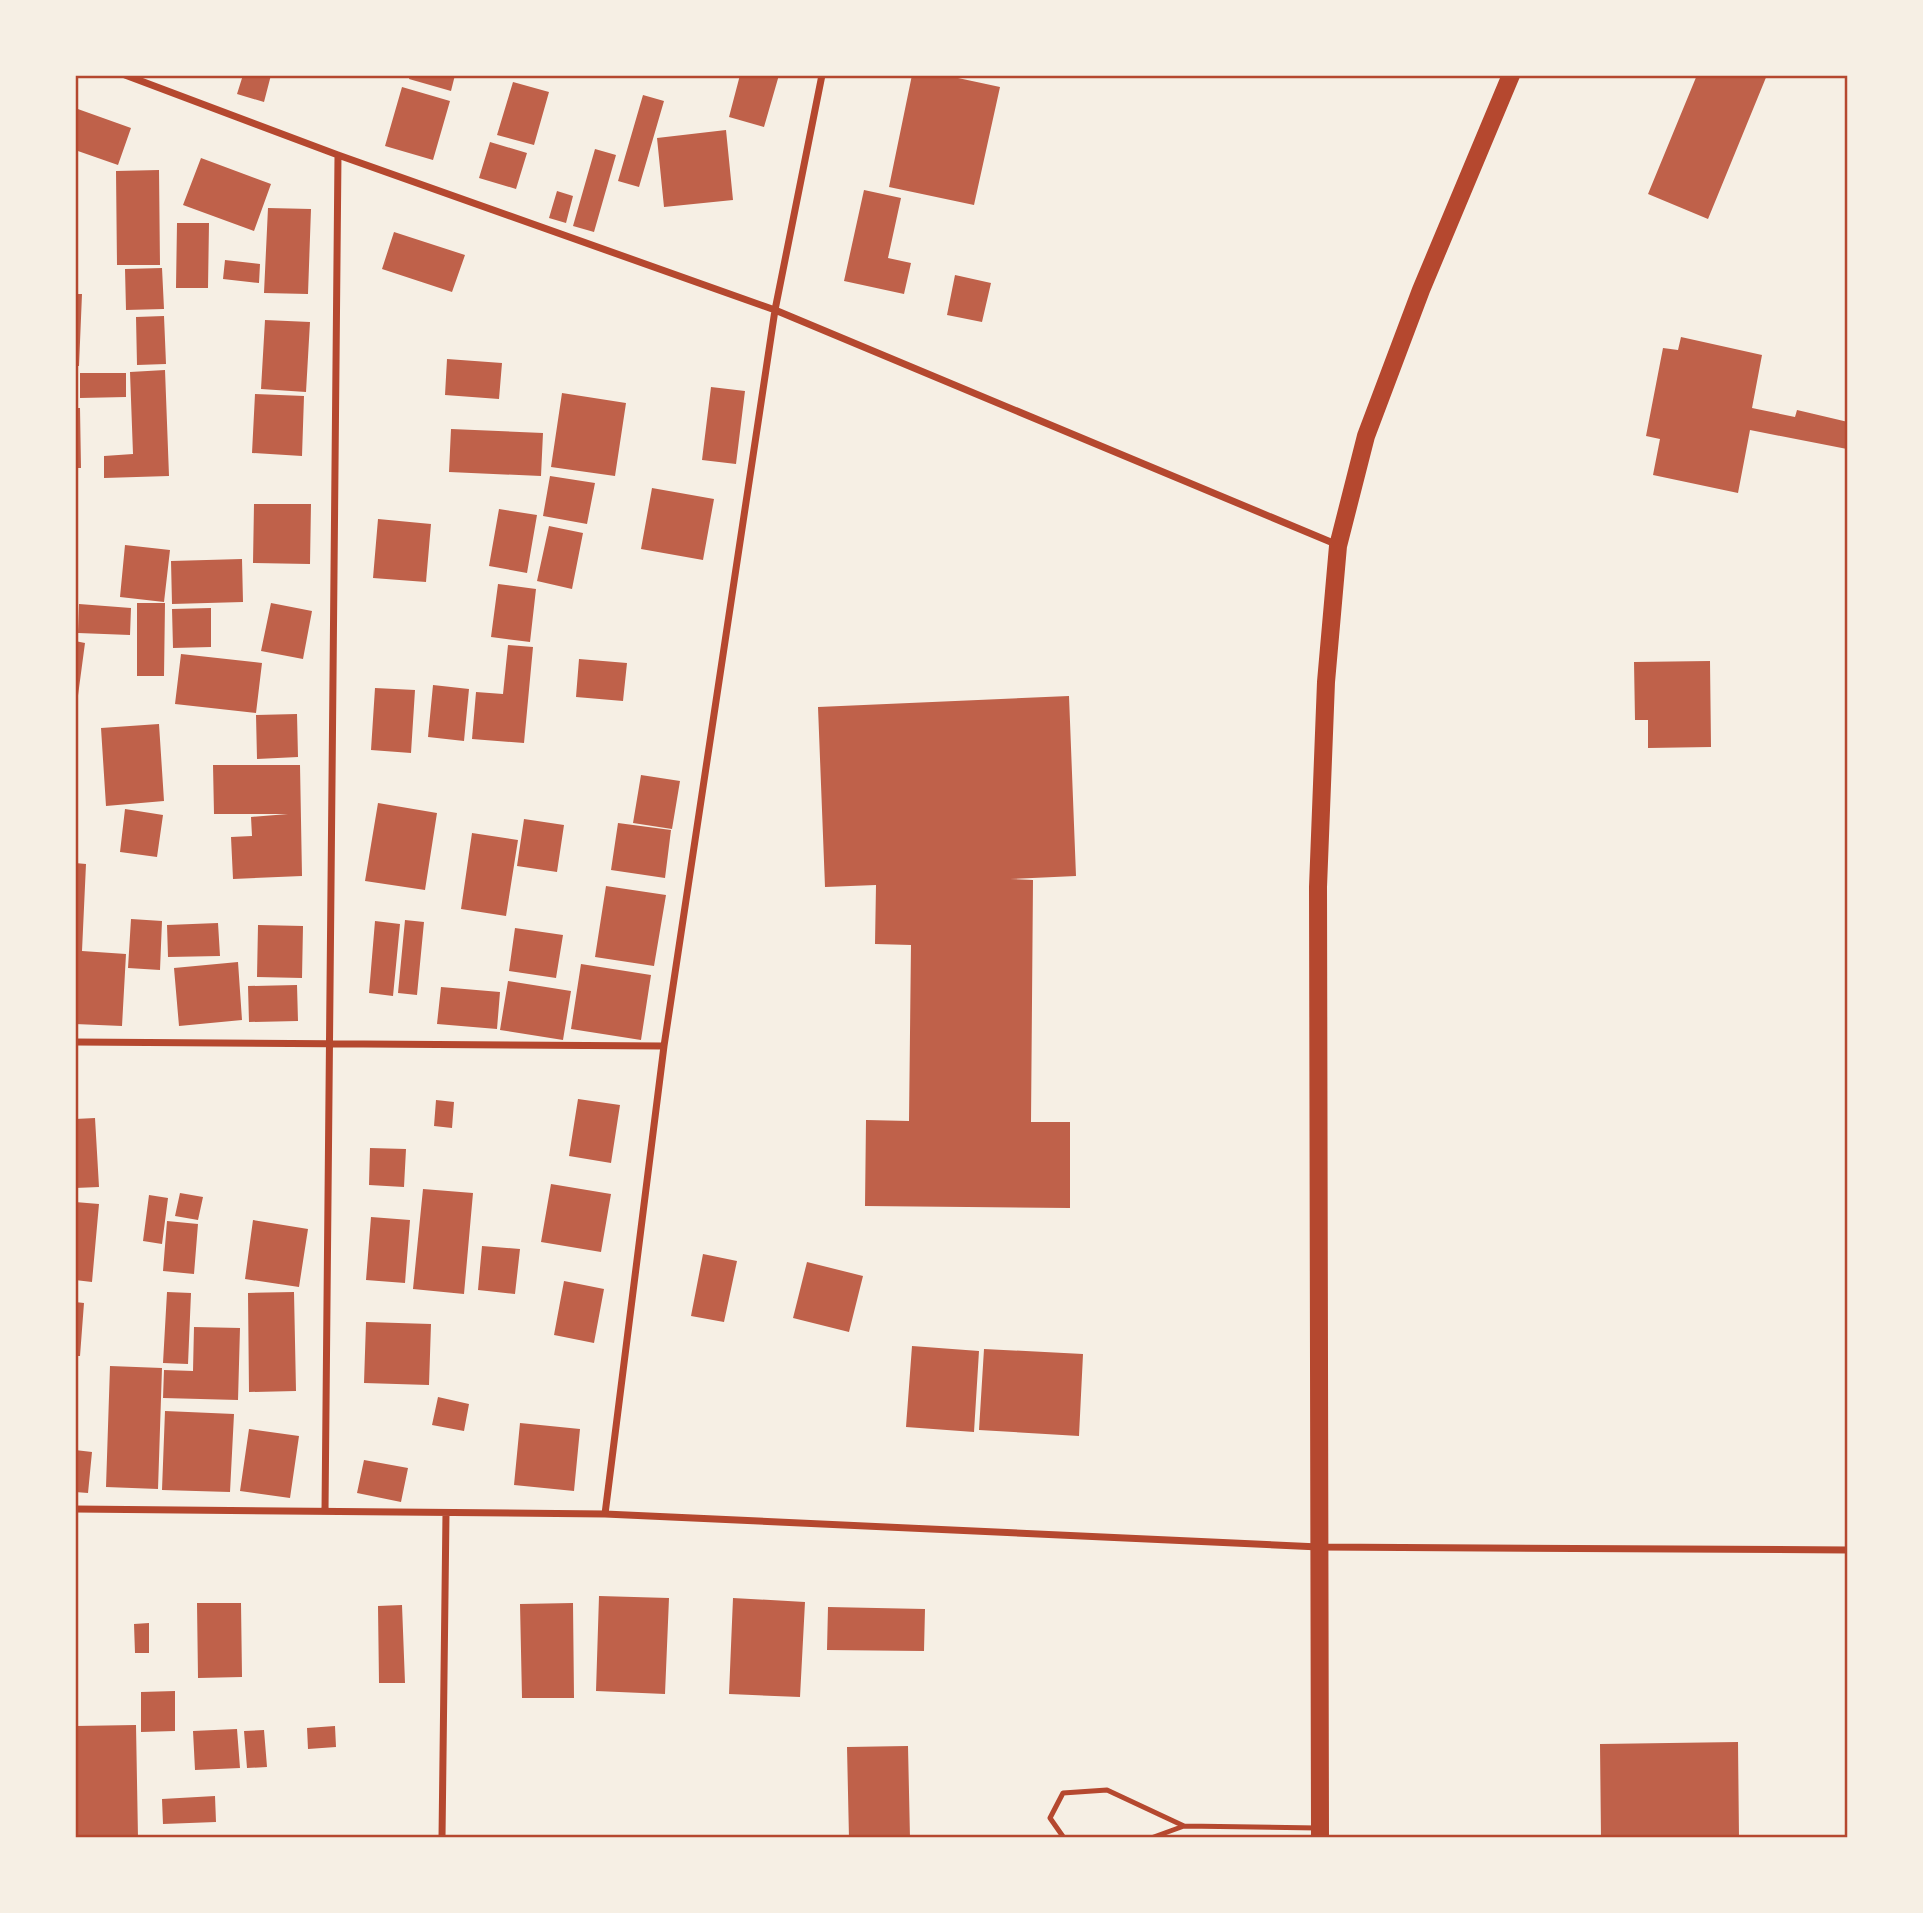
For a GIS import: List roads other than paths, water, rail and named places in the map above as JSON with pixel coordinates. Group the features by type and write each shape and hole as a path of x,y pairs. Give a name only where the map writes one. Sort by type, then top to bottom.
{"main road":[{"path":"1320,1833 1318,887 1326,682 1338,545 1366,436 1421,290 1511,75"}],"street":[{"path":"125,75 338,155 775,310 1338,545"},
{"path":"605,1514 664,1046 775,310 822,75"},
{"path":"325,1511 338,155"},
{"path":"75,1042 664,1046"},
{"path":"75,1509 605,1514 1319,1547 1848,1550"},
{"path":"442,1838 446,1513"}],"lane":[{"path":"1064,1838 1049,1818 1063,1793 1107,1790 1184,1826 1320,1833"},
{"path":"1151,1838 1184,1826"}]}
